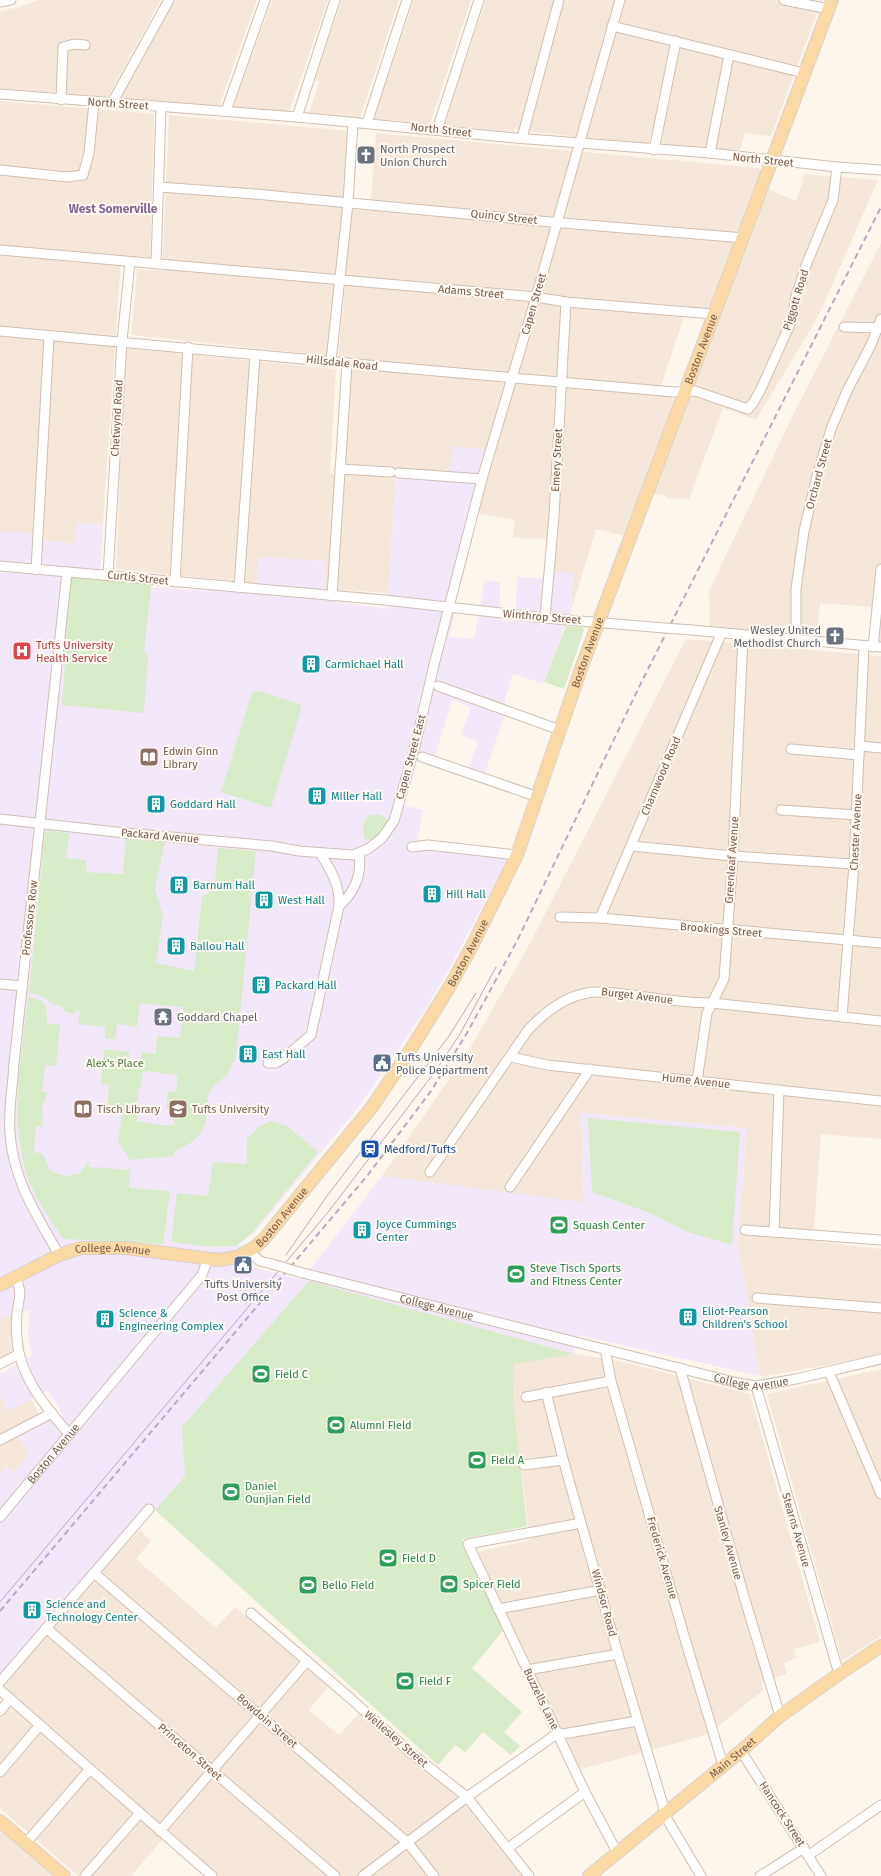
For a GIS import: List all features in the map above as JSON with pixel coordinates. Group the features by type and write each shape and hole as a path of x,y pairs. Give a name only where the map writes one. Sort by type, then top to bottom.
{"main road":[{"name":"Boston Avenue","path":"248,1251 264,1239 372,1107 398,1070 461,966 517,855 599,622 713,314 744,238 771,161 830,5"},
{"name":"College Avenue","path":"0,1286 59,1255 81,1248 119,1248 230,1259 248,1251"},
{"name":"Main Street","path":"589,1876 618,1854 741,1751 780,1716 838,1674 881,1646"},
{"path":"0,1821 64,1876"}],"street":[{"path":"0,2 11,0"},
{"path":"112,103 169,0"},
{"path":"226,111 265,0"},
{"path":"297,117 335,0"},
{"path":"367,123 407,0"},
{"path":"437,130 479,0"},
{"path":"522,138 559,0"},
{"name":"Capen Street","path":"448,607 482,479 536,298 620,0"},
{"path":"784,0 830,5"},
{"path":"612,26 804,73"},
{"path":"654,150 676,41"},
{"path":"61,100 63,47 74,44 85,44"},
{"path":"710,153 729,55"},
{"name":"North Street","path":"0,94 94,103 226,111 367,123 654,150 710,153 771,161 881,170"},
{"path":"0,170 68,177 83,175 89,153 94,103"},
{"path":"156,264 161,108"},
{"path":"331,361 348,203 353,122"},
{"name":"Piggott Road","path":"684,392 695,391 746,409 753,403 792,320 796,296 807,263 833,200 836,167"},
{"name":"Quincy Street","path":"159,187 264,194 557,223 744,238"},
{"name":"Adams Street","path":"0,250 713,314"},
{"name":"Chetwynd Road","path":"108,575 122,341 130,262"},
{"name":"Emery Street","path":"545,618 554,516 566,302"},
{"path":"844,327 880,325"},
{"name":"Orchard Street","path":"796,639 796,589 804,530 816,480 831,429 847,391 880,325"},
{"name":"Hillsdale Road","path":"0,332 122,341 562,383 684,392"},
{"path":"36,570 49,336"},
{"path":"175,582 188,347"},
{"path":"239,588 255,354"},
{"path":"332,596 347,363"},
{"path":"340,469 482,479"},
{"name":"Curtis Street","path":"0,566 275,591"},
{"name":"Chester Avenue","path":"842,1017 849,940 860,751 881,569"},
{"name":"Professors Row","path":"59,1255 22,1187 14,1161 10,1133 14,1063 67,572"},
{"name":"Winthrop Street","path":"275,591 448,607 545,618 692,630 743,636 796,639 872,647"},
{"name":"Capen Street East","path":"320,853 353,855 368,849 382,838 394,821 415,746 448,607"},
{"name":"Charnwood Road","path":"600,918 632,846 721,634"},
{"name":"Greenleaf Avenue","path":"697,1081 707,1014 724,979 726,930 733,856 743,636"},
{"path":"438,686 560,730"},
{"path":"791,749 860,751 881,748"},
{"path":"422,757 538,797"},
{"path":"781,810 857,815"},
{"name":"Packard Avenue","path":"0,819 272,846 320,853"},
{"path":"412,846 428,845 517,855"},
{"path":"632,846 733,856 854,864"},
{"path":"268,1063 276,1063 284,1058 311,1036 339,906 338,886 334,875 320,853"},
{"path":"339,906 350,897 358,880 358,853"},
{"name":"Brookings Street","path":"560,917 600,918 881,943"},
{"path":"0,984 22,986"},
{"name":"Burget Avenue","path":"430,1172 477,1103 511,1057 528,1030 542,1014 561,1003 585,993 596,992 689,1003 712,1003 881,1021"},
{"name":"Hume Avenue","path":"511,1057 547,1064 881,1101"},
{"path":"510,1186 590,1069"},
{"path":"774,1232 779,1090"},
{"path":"745,1230 881,1240"},
{"name":"College Avenue","path":"248,1251 260,1261 299,1272 738,1383 756,1386 829,1372 881,1359"},
{"name":"Boston Avenue","path":"0,1517 202,1275 208,1258"},
{"path":"15,1277 20,1286 21,1299 17,1313 17,1338 19,1354 23,1366 40,1400 69,1434"},
{"path":"757,1298 881,1308"},
{"name":"Frederick Avenue","path":"605,1349 612,1381 685,1639 724,1765"},
{"path":"0,1364 19,1354"},
{"name":"Stanley Avenue","path":"680,1368 743,1593 780,1716"},
{"path":"829,1372 881,1494"},
{"path":"526,1397 546,1392 612,1381"},
{"name":"Stearns Avenue","path":"756,1386 838,1674"},
{"name":"Windsor Road","path":"546,1392 563,1460 637,1721 663,1805 664,1814 701,1876"},
{"path":"0,1440 52,1413"},
{"path":"524,1465 563,1460"},
{"path":"0,1682 149,1509"},
{"name":"Buzzells Lane","path":"581,1523 468,1544 585,1792 618,1854"},
{"name":"Bowdoin Street","path":"94,1573 260,1714 335,1781 408,1843 434,1876"},
{"path":"498,1609 601,1590"},
{"name":"Wellesley Street","path":"251,1613 411,1753 467,1797 529,1876"},
{"name":"Princeton Street","path":"46,1628 335,1876"},
{"path":"527,1670 618,1654"},
{"path":"160,1831 211,1770 307,1661"},
{"path":"0,1690 212,1876"},
{"path":"0,1711 10,1699"},
{"path":"363,1876 467,1797 558,1733 563,1734 637,1721"},
{"path":"0,1772 40,1725"},
{"name":"Hancock Street","path":"741,1751 821,1876"},
{"path":"26,1843 90,1769"},
{"path":"508,1848 585,1792"},
{"path":"760,1876 806,1851 881,1805"},
{"path":"85,1876 140,1813"}],"shaded area":[{"path":"39,0 161,0 108,97 0,88 0,11 19,7"},
{"path":"175,0 257,0 219,106 120,98"},
{"path":"272,0 328,0 289,112 233,107"},
{"path":"342,0 399,0 360,118 309,113 320,81 314,80"},
{"path":"414,0 471,0 430,124 373,119"},
{"path":"486,0 822,0 771,136 745,133 740,150 687,148 595,139 516,130 516,125 514,132 443,126"},
{"path":"0,101 154,114 150,260 121,257 103,524 77,523 76,544 45,540 23,532 0,532"},
{"path":"169,115 350,131 328,356 131,335 137,269 162,271"},
{"path":"376,133 759,168 761,173 709,309 687,308 658,395 670,396 674,400 674,403 625,536 596,529 571,611 573,574 554,572 556,539 513,538 515,520 477,513 496,451 488,450 449,474 348,465 344,461 350,359 338,358 352,209 370,211"},
{"path":"804,174 878,180 819,315 756,420 723,408 689,499 666,498 666,495 652,494 768,189 796,201 802,185"},
{"path":"881,243 881,643 869,642 872,607 820,603 817,638 710,627 709,591 792,417"},
{"path":"125,348 336,369 330,474 396,475 388,593 324,589 325,561 259,557 257,583 116,569"},
{"name":"Tufts University","path":"453,446 488,450 447,612 455,614 449,637 474,639 485,580 500,582 499,620 515,621 517,577 553,579 554,572 573,573 571,611 543,684 513,674 505,699 504,717 485,773 469,768 478,741 461,735 471,707 452,700 435,757 409,749 395,803 423,810 418,839 420,847 509,856 448,971 425,1010 360,1105 253,1234 239,1244 240,1250 247,1268 253,1267 299,1279 312,1267 382,1176 584,1202 580,1113 747,1128 738,1243 760,1376 577,1335 574,1354 514,1364 513,1399 527,1526 462,1539 505,1628 472,1668 522,1712 504,1732 520,1746 511,1755 483,1732 465,1752 455,1745 438,1765 155,1510 134,1534 127,1530 0,1677 0,1523 5,1517 0,1512 0,1475 7,1467 14,1472 29,1455 18,1437 63,1414 48,1391 8,1411 0,1395 0,1372 1,1374 32,1356 28,1338 29,1310 0,1319 0,532 23,532 45,540 75,544 77,523 103,524 100,583 256,593 259,557 325,561 324,600 387,609 396,475 449,474"},
{"path":"686,639 881,656 881,1139 821,1134 813,1241 881,1249 881,1355 760,1376 738,1243 747,1128 580,1113 584,1203 382,1176 466,1055 526,951"},
{"path":"11,1316 12,1353 0,1358 0,1319"},
{"path":"574,1354 620,1361 750,1394 820,1642 794,1649 796,1658 784,1663 787,1674 762,1682 763,1690 709,1734 578,1770 476,1552 530,1540 513,1399 514,1364"},
{"path":"881,1369 881,1636 842,1661 767,1394"},
{"path":"0,1395 8,1411 31,1399 40,1416 14,1429 29,1455 14,1472 7,1467 0,1475"},
{"path":"140,1530 151,1541 136,1559 216,1628 235,1607 329,1685 309,1710 339,1735 360,1712 445,1785 469,1809 522,1876 217,1876 171,1835 160,1842 131,1876 78,1876 0,1808 0,1715 14,1700 3,1689 3,1685 104,1568"},
{"path":"0,1829 55,1876 0,1876"}],"green space":[{"path":"71,572 152,579 144,651 148,656 144,713 62,705"},
{"path":"566,626 582,627 584,630 564,689 544,682"},
{"path":"259,691 300,704 301,709 271,808 221,792 252,693"},
{"path":"379,814 387,819 384,831 373,839 365,839 365,820 369,815"},
{"name":"Alex's Place","path":"45,830 69,833 65,858 86,860 87,872 123,874 126,837 165,841 155,890 163,916 156,963 194,971 202,896 211,892 215,883 218,848 256,851 236,1057 227,1075 214,1086 208,1094 206,1122 200,1134 192,1142 174,1152 173,1156 130,1160 118,1141 122,1115 107,1114 109,1085 101,1084 104,1049 129,1052 128,1066 139,1067 142,1052 156,1054 157,1036 180,1038 183,1007 140,1003 137,1027 117,1024 115,1039 105,1038 105,1027 78,1024 80,1011 76,1010 75,1014 65,1012 61,1006 53,1005 42,996 29,993","holes":["143,1071 178,1075 176,1092 168,1091 166,1109 175,1110 174,1125 161,1125 137,1121 138,1089 141,1089"]},
{"path":"28,997 42,1001 47,1010 47,1021 50,1024 60,1025 56,1066 45,1065 42,1092 48,1092 42,1106 43,1127 36,1126 34,1152 43,1154 50,1171 65,1176 79,1174 89,1161 89,1167 130,1170 129,1188 170,1191 163,1244 64,1239 39,1201 28,1178 22,1156 19,1134 18,1088"},
{"path":"588,1118 740,1132 732,1245 688,1232 650,1213 592,1192"},
{"path":"271,1121 287,1126 318,1152 251,1234 235,1246 213,1247 171,1242 177,1193 208,1196 213,1162 247,1164 247,1139 259,1127"},
{"path":"309,1281 574,1354 514,1364 513,1399 527,1526 462,1539 505,1628 472,1668 522,1712 504,1732 520,1746 511,1755 483,1732 465,1752 455,1745 438,1765 155,1510 185,1476 182,1427"}],"tram line":[{"path":"0,1602 329,1211 434,1073 460,1034 496,967"},
{"path":"286,1255 327,1196 449,1036 476,993"}],"railway":[{"path":"0,1611 367,1176 431,1091 467,1033 517,941 642,681 881,207"}],"place":[{"name":"North Prospect Union Church","path":"366,155"},
{"name":"Wesley United Methodist Church","path":"835,636"},
{"name":"Tufts University Health Service","path":"22,651"},
{"name":"Carmichael Hall","path":"311,664"},
{"name":"Edwin Ginn Library","path":"149,757"},
{"name":"Miller Hall","path":"317,796"},
{"name":"Goddard Hall","path":"156,804"},
{"name":"Barnum Hall","path":"179,885"},
{"name":"Hill Hall","path":"432,894"},
{"name":"West Hall","path":"264,900"},
{"name":"Ballou Hall","path":"176,946"},
{"name":"Packard Hall","path":"261,985"},
{"name":"Goddard Chapel","path":"163,1017"},
{"name":"East Hall","path":"248,1054"},
{"name":"Tufts University Police Department","path":"382,1063"},
{"name":"Tisch Library","path":"83,1109"},
{"name":"Tufts University","path":"178,1109"},
{"name":"Medford/Tufts","path":"370,1149"},
{"name":"Squash Center","path":"559,1225"},
{"name":"Joyce Cummings Center","path":"362,1230"},
{"name":"Tufts University Post Office","path":"243,1265"},
{"name":"Steve Tisch Sports and Fitness Center","path":"516,1274"},
{"name":"Eliot-Pearson Children's School","path":"688,1317"},
{"name":"Science & Engineering Complex","path":"105,1319"},
{"name":"Field C","path":"261,1374"},
{"name":"Alumni Field","path":"336,1425"},
{"name":"Field A","path":"477,1460"},
{"name":"Daniel Ounjian Field","path":"231,1492"},
{"name":"Field D","path":"388,1558"},
{"name":"Spicer Field","path":"449,1584"},
{"name":"Bello Field","path":"308,1585"},
{"name":"Science and Technology Center","path":"32,1610"},
{"name":"Field F","path":"405,1681"}],"district":[{"name":"West Somerville","path":"113,209"}]}
